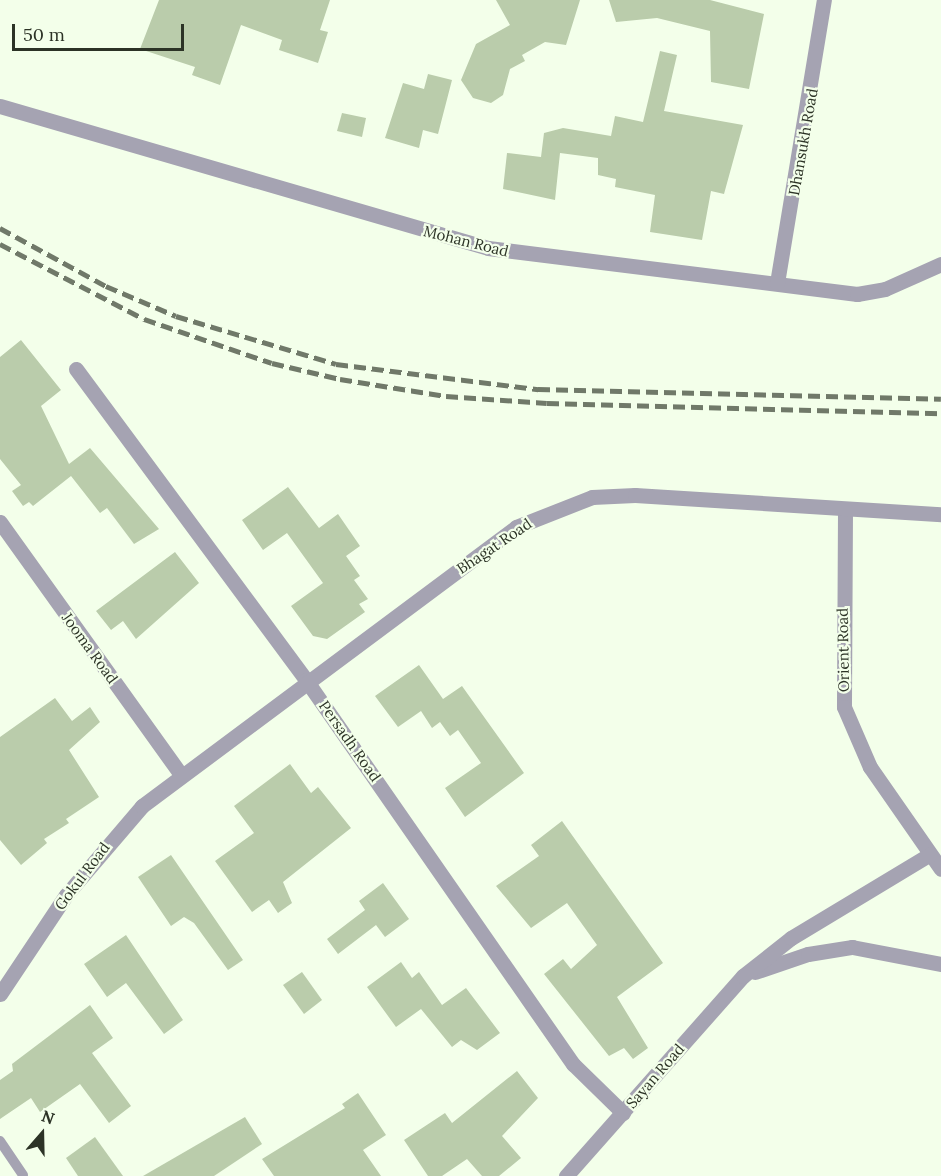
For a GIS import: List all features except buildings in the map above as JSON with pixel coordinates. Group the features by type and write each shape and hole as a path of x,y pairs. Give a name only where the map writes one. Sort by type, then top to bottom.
{"street":[{"name":"Dhansukh Road","path":"777,284 825,0"},
{"name":"Mohan Road","path":"0,106 488,248 857,294 885,289 941,264"},
{"name":"Persadh Road","path":"76,369 306,680 573,1064 623,1113"},
{"name":"Bhagat Road","path":"180,773 516,527 558,507 592,497 635,495 845,511 941,514"},
{"name":"Orient Road","path":"845,511 844,707 870,767 941,869"},
{"name":"Jooma Road","path":"0,522 180,773"},
{"name":"Gokul Road","path":"0,994 102,847 180,773"},
{"name":"Sayan Road","path":"566,1176 743,976 791,938 930,854"},
{"path":"743,976 808,954 852,947 941,964"}],"lane":[{"path":"0,1141 23,1175"}],"railway":[{"path":"0,228 106,286 176,316 336,364 538,389 941,399"},
{"path":"0,244 144,319 272,363 340,379 446,396 547,403 941,413"}]}
